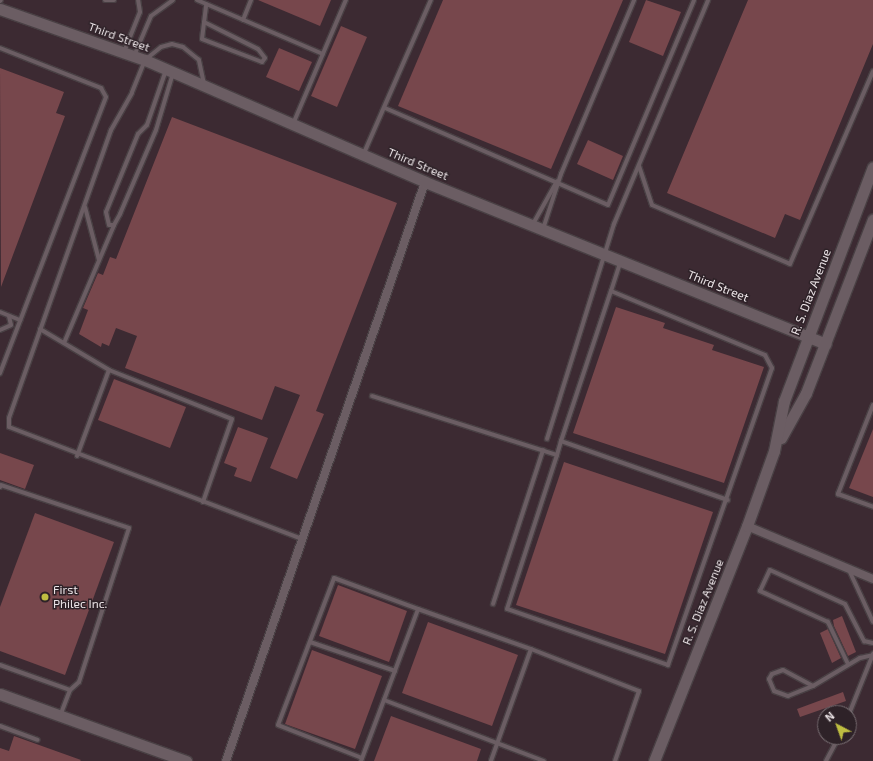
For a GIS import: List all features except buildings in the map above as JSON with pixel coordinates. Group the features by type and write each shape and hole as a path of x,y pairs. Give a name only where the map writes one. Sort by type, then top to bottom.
{"street":[{"name":"Third Street","path":"0,9 145,60 425,182 826,344"},
{"name":"R. S. Diaz Avenue","path":"654,761 747,526 774,451 784,401 873,167"},
{"path":"226,761 425,182"},
{"name":"R. S. Diaz Avenue","path":"774,451 799,408 826,344 873,219"},
{"path":"747,526 872,580"},
{"path":"0,694 186,761"}],"lane":[{"path":"104,0 114,0"},
{"path":"129,54 140,12 138,0"},
{"path":"129,54 151,16 173,0"},
{"path":"197,0 323,54"},
{"path":"243,20 251,0"},
{"path":"293,124 346,0"},
{"path":"363,155 385,108 431,0"},
{"path":"543,229 557,183 634,0"},
{"path":"385,108 608,205 694,0"},
{"path":"547,439 607,255 614,224 708,0"},
{"path":"204,22 258,48 265,58 262,62 202,39 206,4"},
{"path":"204,86 199,60 183,47 172,44 161,47 145,60 132,93 111,130 8,418 9,426 77,456 302,540"},
{"path":"0,48 101,88 106,97 2,363 0,373"},
{"path":"114,225 109,225 106,212 138,134 148,125 170,71"},
{"path":"64,343 156,130 170,71"},
{"path":"639,166 652,205 790,264 873,71"},
{"path":"532,225 557,183"},
{"path":"85,206 99,260"},
{"path":"611,291 769,359 772,368 728,500 668,665 663,665 506,609 621,260"},
{"path":"0,312 20,320"},
{"path":"0,330 10,325 9,316"},
{"path":"40,329 109,370 232,419 203,502"},
{"path":"77,456 109,370"},
{"path":"372,396 557,455"},
{"path":"873,405 838,494 873,507"},
{"path":"561,441 728,500"},
{"path":"493,604 543,450"},
{"path":"0,488 1,485 129,528 79,682 70,690 61,716"},
{"path":"849,569 873,622"},
{"path":"848,664 828,622 760,591 770,570 845,604 864,642 873,643"},
{"path":"418,609 361,759 278,725 334,578 531,649 639,691 615,761"},
{"path":"310,642 395,671"},
{"path":"491,761 531,649"},
{"path":"813,686 783,670 772,674 769,679 774,691 788,696 813,686 848,664 873,654"},
{"path":"853,705 873,654"},
{"path":"0,665 70,690"},
{"path":"384,700 544,761"},
{"path":"0,726 38,740"},
{"path":"826,761 835,745"}],"shaded area":[{"path":"0,0 873,0 873,761 0,761"}],"place":[{"name":"First Philec Inc.","path":"45,597"}]}
